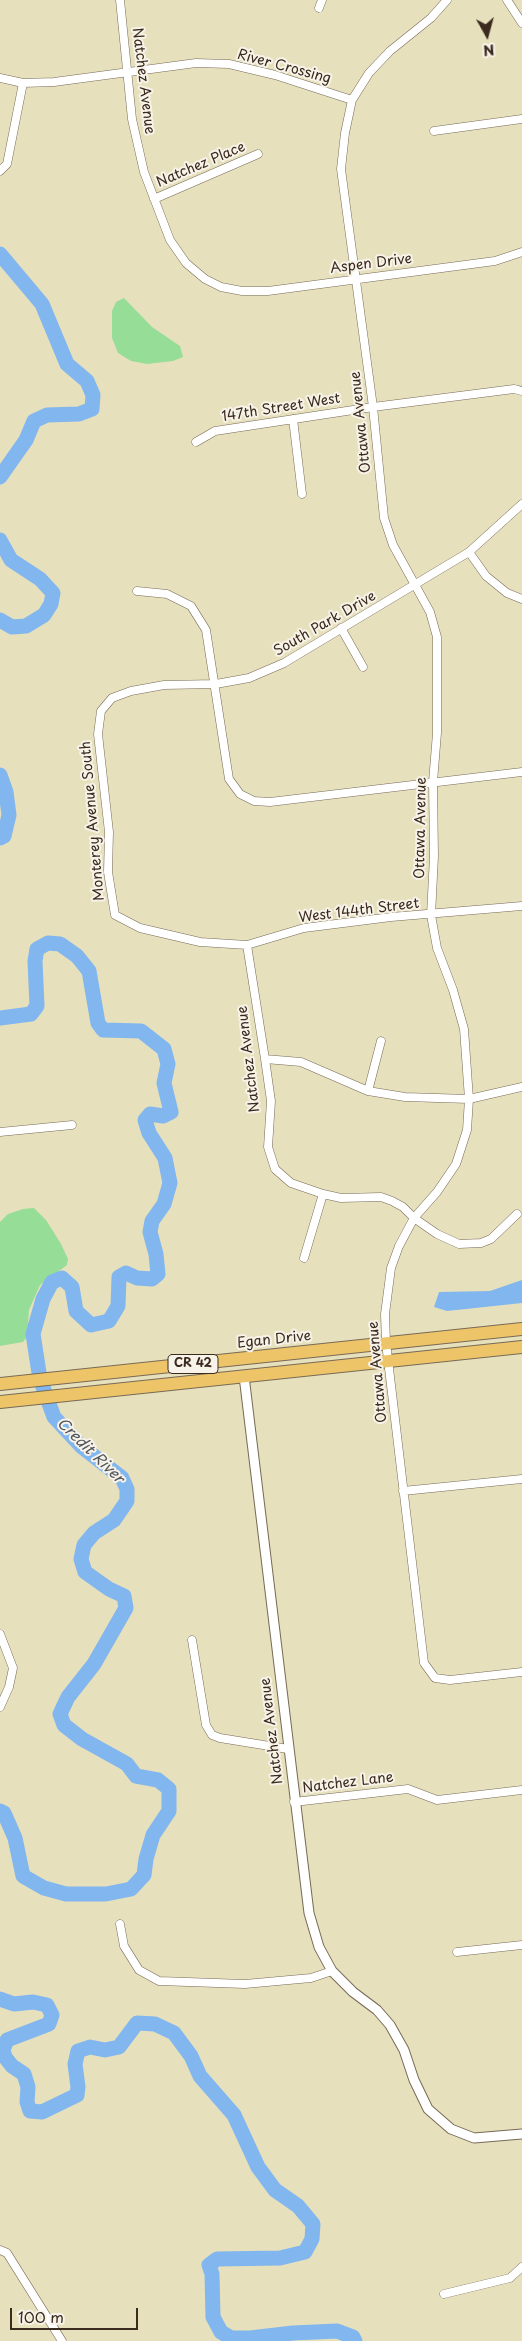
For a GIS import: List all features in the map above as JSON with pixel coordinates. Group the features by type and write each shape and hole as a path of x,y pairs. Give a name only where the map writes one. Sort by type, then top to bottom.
{"highway":[{"name":"Egan Drive","path":"0,1384 522,1329"},
{"name":"CR 42","path":"0,1402 522,1347"}],"street":[{"name":"Natchez Avenue","path":"120,0 132,119 144,172 170,240 186,263 206,279 221,287"},
{"path":"318,8 322,0"},
{"name":"Ottawa Avenue","path":"447,0 431,18 390,52 369,73 352,100 345,133 341,169 372,407 384,518 393,545 430,612 437,637 437,733 433,782 434,856 431,915 437,948 453,990 464,1029 469,1099 467,1130 456,1164 437,1192 414,1218 399,1246 391,1268 385,1314 386,1343 424,1663 435,1678 450,1680 522,1672"},
{"path":"507,0 522,23"},
{"name":"River Crossing","path":"0,78 23,83 54,82 196,63 229,64 275,75 352,100"},
{"path":"0,171 7,164 23,83"},
{"path":"434,131 522,119"},
{"name":"Natchez Place","path":"154,199 258,154"},
{"name":"Aspen Drive","path":"221,287 242,291 268,291 495,261 522,252"},
{"name":"147th Street West","path":"196,442 215,431 372,407 514,389 522,391"},
{"path":"293,419 302,494"},
{"name":"South Park Drive","path":"112,698 131,691 164,685 216,684 249,678 284,663 469,552 522,504"},
{"path":"469,552 486,576 507,593 522,599"},
{"path":"137,591 167,594 190,606 206,630 216,684 229,779 240,794 254,801 270,802 522,772"},
{"path":"340,628 363,667"},
{"name":"Monterey Avenue South","path":"112,698 101,712 98,734 109,832 108,872 115,915"},
{"name":"West 144th Street","path":"115,915 140,928 200,942 247,945 304,928 522,906"},
{"name":"Natchez Avenue","path":"247,945 271,1100 268,1147 275,1169 291,1183 322,1194"},
{"path":"368,1091 381,1041"},
{"path":"266,1059 301,1062 368,1091 420,1098 469,1099 522,1087"},
{"path":"0,1132 72,1125"},
{"path":"304,1258 322,1194 342,1198 380,1198 403,1207 414,1218 448,1240 459,1244 470,1244 491,1238 517,1214"},
{"name":"Natchez Avenue","path":"244,1376 294,1802 309,1914 319,1947 332,1971 377,2010 390,2025 404,2050 414,2080 428,2109 451,2129 474,2138 522,2134"},
{"path":"403,1491 522,1479"},
{"path":"0,1634 13,1668 9,1687 0,1707"},
{"path":"192,1640 206,1725 212,1735 220,1738 288,1749"},
{"name":"Natchez Lane","path":"294,1802 408,1789 436,1800 522,1790"},
{"path":"120,1924 124,1946 139,1970 159,1981 245,1984 311,1978 332,1971"},
{"path":"457,1952 522,1945"},
{"path":"0,2250 6,2253 62,2341"},
{"path":"444,2294 510,2278 522,2267"}],"green space":[{"path":"124,298 152,327 180,346 183,357 173,361 147,364 131,361 118,353 112,338 112,311 116,302"},
{"path":"34,1208 46,1220 61,1244 68,1259 67,1265 40,1285 29,1310 27,1337 23,1342 0,1346 0,1222 8,1214"}],"water":[{"path":"522,1280 522,1303 447,1311 434,1307 439,1292 490,1291"}],"waterway":[{"name":"Credit River","path":"0,254 42,304 67,364 87,381 93,395 92,409 79,414 47,415 34,421 26,440 0,477"},
{"name":"Credit River","path":"0,540 11,560 40,579 53,593 51,604 44,615 26,626 12,627 0,620"},
{"name":"Credit River","path":"0,775 6,792 9,815 4,836 0,838"},
{"name":"Credit River","path":"0,1018 31,1014 37,1006 35,961 37,949 48,943 60,944 77,956 89,971 98,1023 103,1030 141,1031 164,1049 168,1064 164,1083 171,1112 163,1116 150,1114 145,1120 149,1133 165,1158 170,1183 164,1204 152,1221 150,1232 156,1254 158,1274 152,1279 137,1278 126,1273 119,1277 118,1306 109,1321 91,1325 76,1311 72,1287 62,1278 52,1282 43,1299 33,1334 40,1379 54,1417 81,1446 122,1478 127,1489 127,1501 114,1520 94,1533 84,1545 81,1559 85,1572 109,1589 124,1596 126,1608 94,1664 68,1697 60,1714 64,1725 82,1739 127,1764 136,1776 158,1780 169,1789 169,1811 153,1835 146,1859 144,1875 131,1889 106,1894 66,1894 44,1888 23,1876 15,1838 4,1813 0,1811"},
{"name":"Credit River","path":"0,1999 14,2004 33,2002 47,2005 52,2015 49,2024 7,2040 3,2050 5,2057 12,2066 24,2074 28,2087 27,2102 30,2111 42,2112 77,2095 78,2087 75,2064 78,2051 90,2047 105,2050 119,2047 137,2023 155,2024 174,2033 191,2056 200,2076 234,2115 258,2167 275,2190 298,2206 313,2224 312,2239 305,2252 280,2258 217,2259 209,2265 212,2274 213,2317 221,2332 231,2338 250,2338 293,2333 337,2331 353,2337 355,2341"}]}
